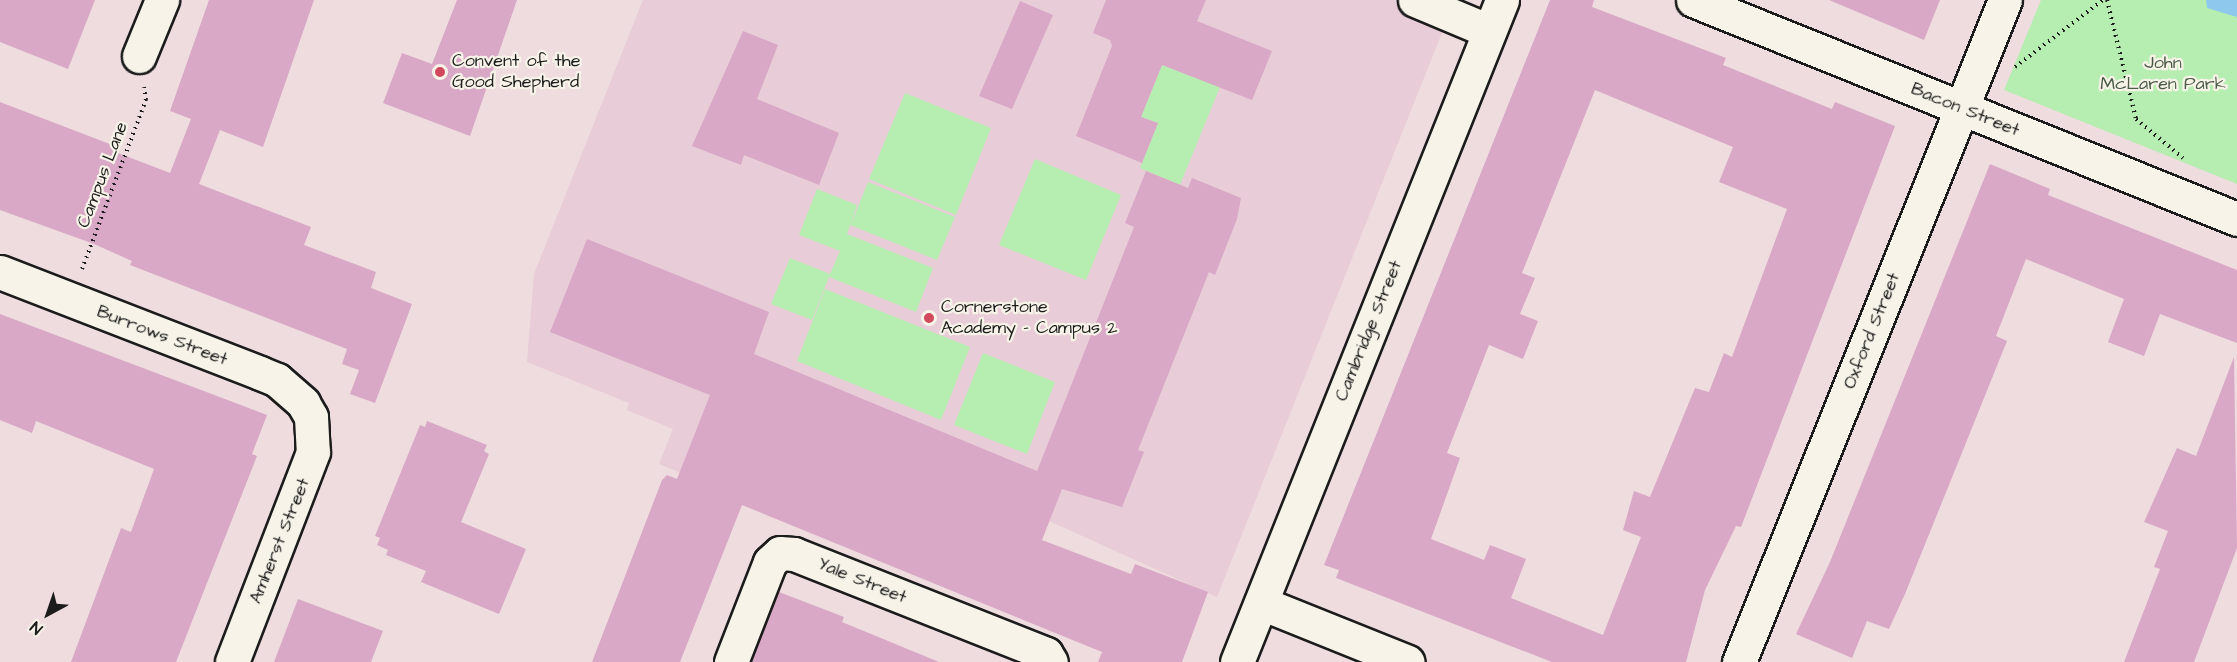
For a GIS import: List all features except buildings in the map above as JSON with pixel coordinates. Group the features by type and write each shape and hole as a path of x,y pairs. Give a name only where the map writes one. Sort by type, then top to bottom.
{"street":[{"path":"139,56 162,0"},
{"path":"1415,0 1489,31"},
{"name":"Cambridge Street","path":"1237,662 1502,0"},
{"name":"Bacon Street","path":"1693,0 2237,219"},
{"name":"Oxford Street","path":"1739,662 2005,0"},
{"name":"Burrows Street","path":"0,272 277,380 297,397 311,417"},
{"name":"Amherst Street","path":"232,662 308,469 314,434 311,417"},
{"name":"Yale Street","path":"731,662 770,562 780,553 794,554 1035,650 1052,662"},
{"path":"1261,603 1408,662"}],"path":[{"path":"2008,72 2105,0 2136,120 2193,162"},
{"name":"Campus Lane","path":"70,301 146,100 139,56"}],"shaded area":[{"name":"Cornerstone Academy - Campus 2","path":"643,0 1455,0 1217,597 1047,520 746,499 659,464 673,429 627,410 629,403 527,362 534,274"}],"green space":[{"name":"John McLaren Park","path":"2041,0 2237,0 2237,184 2004,90"},
{"path":"1162,65 1220,87 1180,185 1140,168 1158,123 1141,117"},
{"path":"905,93 991,128 956,215 869,179"},
{"path":"1035,159 1121,195 1086,280 999,245"},
{"path":"868,182 955,217 937,260 850,225 847,234 933,268 916,312 829,277 812,320 771,304 790,258 830,274 840,251 799,235 817,189 857,205 851,224"},
{"path":"825,289 970,347 941,420 797,361"},
{"path":"983,353 1055,382 1027,454 954,425"}],"water":[{"path":"2206,0 2237,0 2237,17 2207,8"}],"place":[{"name":"Convent of the Good Shepherd","path":"440,72"},
{"name":"Cornerstone Academy - Campus 2","path":"929,318"}]}
